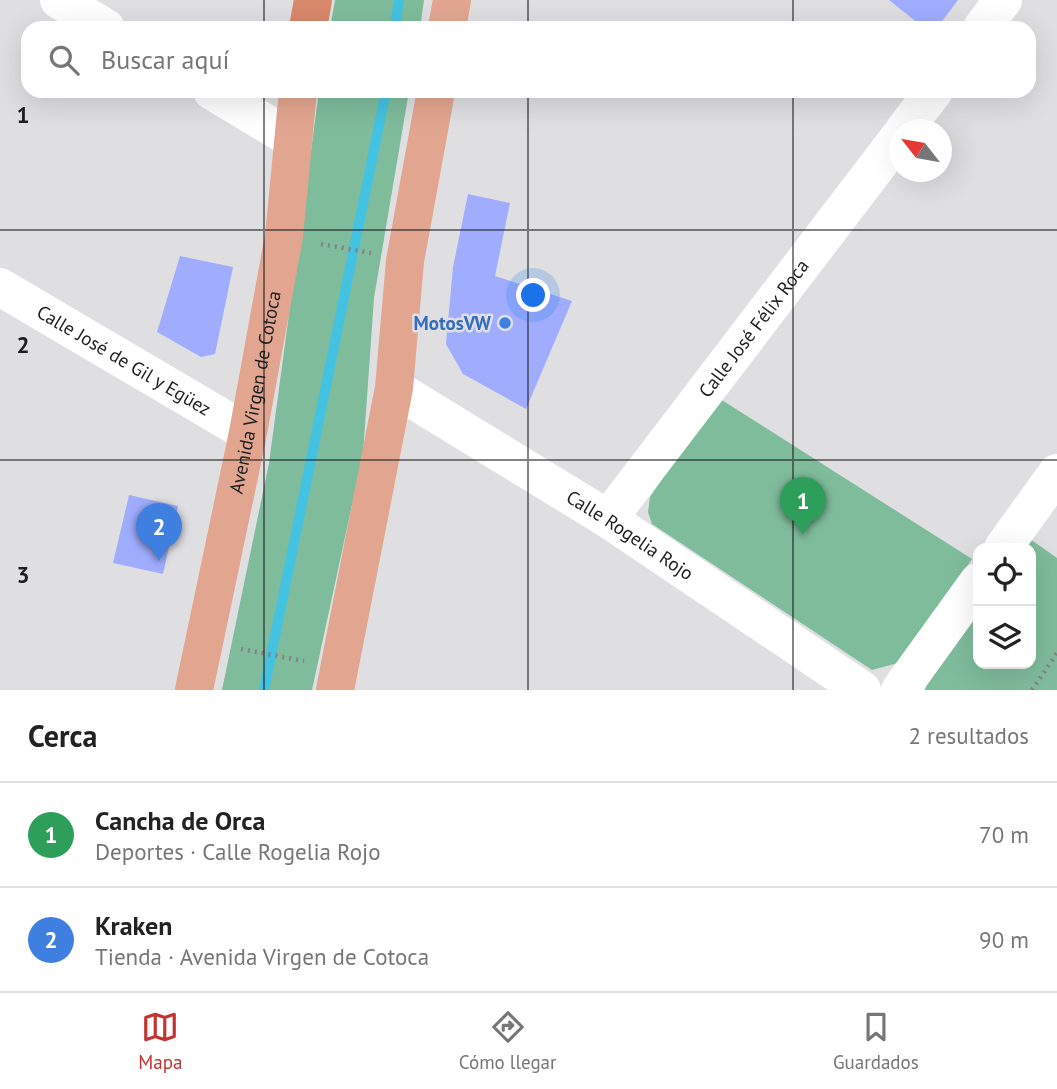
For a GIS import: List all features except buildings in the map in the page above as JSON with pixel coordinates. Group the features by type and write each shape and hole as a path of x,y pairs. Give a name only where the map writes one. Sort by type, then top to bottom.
{"highway":[{"path":"309,21 313,0"}],"main road":[{"path":"297,0 298,21"},
{"path":"448,21 452,0"},
{"name":"Avenida Virgen de Cotoca","path":"194,690 248,433 284,236 297,98"},
{"path":"335,690 394,388 405,261 435,98"}],"street":[{"path":"60,0 94,21"},
{"path":"987,21 1003,0"},
{"path":"224,98 292,139"},
{"path":"912,119 929,98"},
{"name":"Calle José Félix Roca","path":"608,519 889,150"},
{"name":"Calle José de Gil y Egüez","path":"0,287 248,433"},
{"name":"Calle Rogelia Rojo","path":"394,388 608,519 862,690"},
{"path":"1007,543 1057,473"},
{"path":"900,690 973,589"}],"path":[{"path":"314,242 376,254"},
{"path":"230,647 306,661"},
{"path":"1032,690 1057,653"}],"green space":[{"path":"335,0 424,0 421,21 331,21"},
{"path":"318,98 408,98 374,298 363,454 312,690 222,690 269,463"},
{"path":"717,397 972,559 898,663 872,670 652,524 648,512 650,497"},
{"path":"1036,543 1057,558 1057,690 925,690 927,682 973,618 973,669 1036,669"}],"waterway":[{"path":"396,21 399,0"},
{"path":"264,690 385,98"}],"place":[{"name":"MotosVW","path":"505,323"},
{"name":"Cancha de Orca","path":"803,535"},
{"name":"Kraken","path":"159,561"}]}
